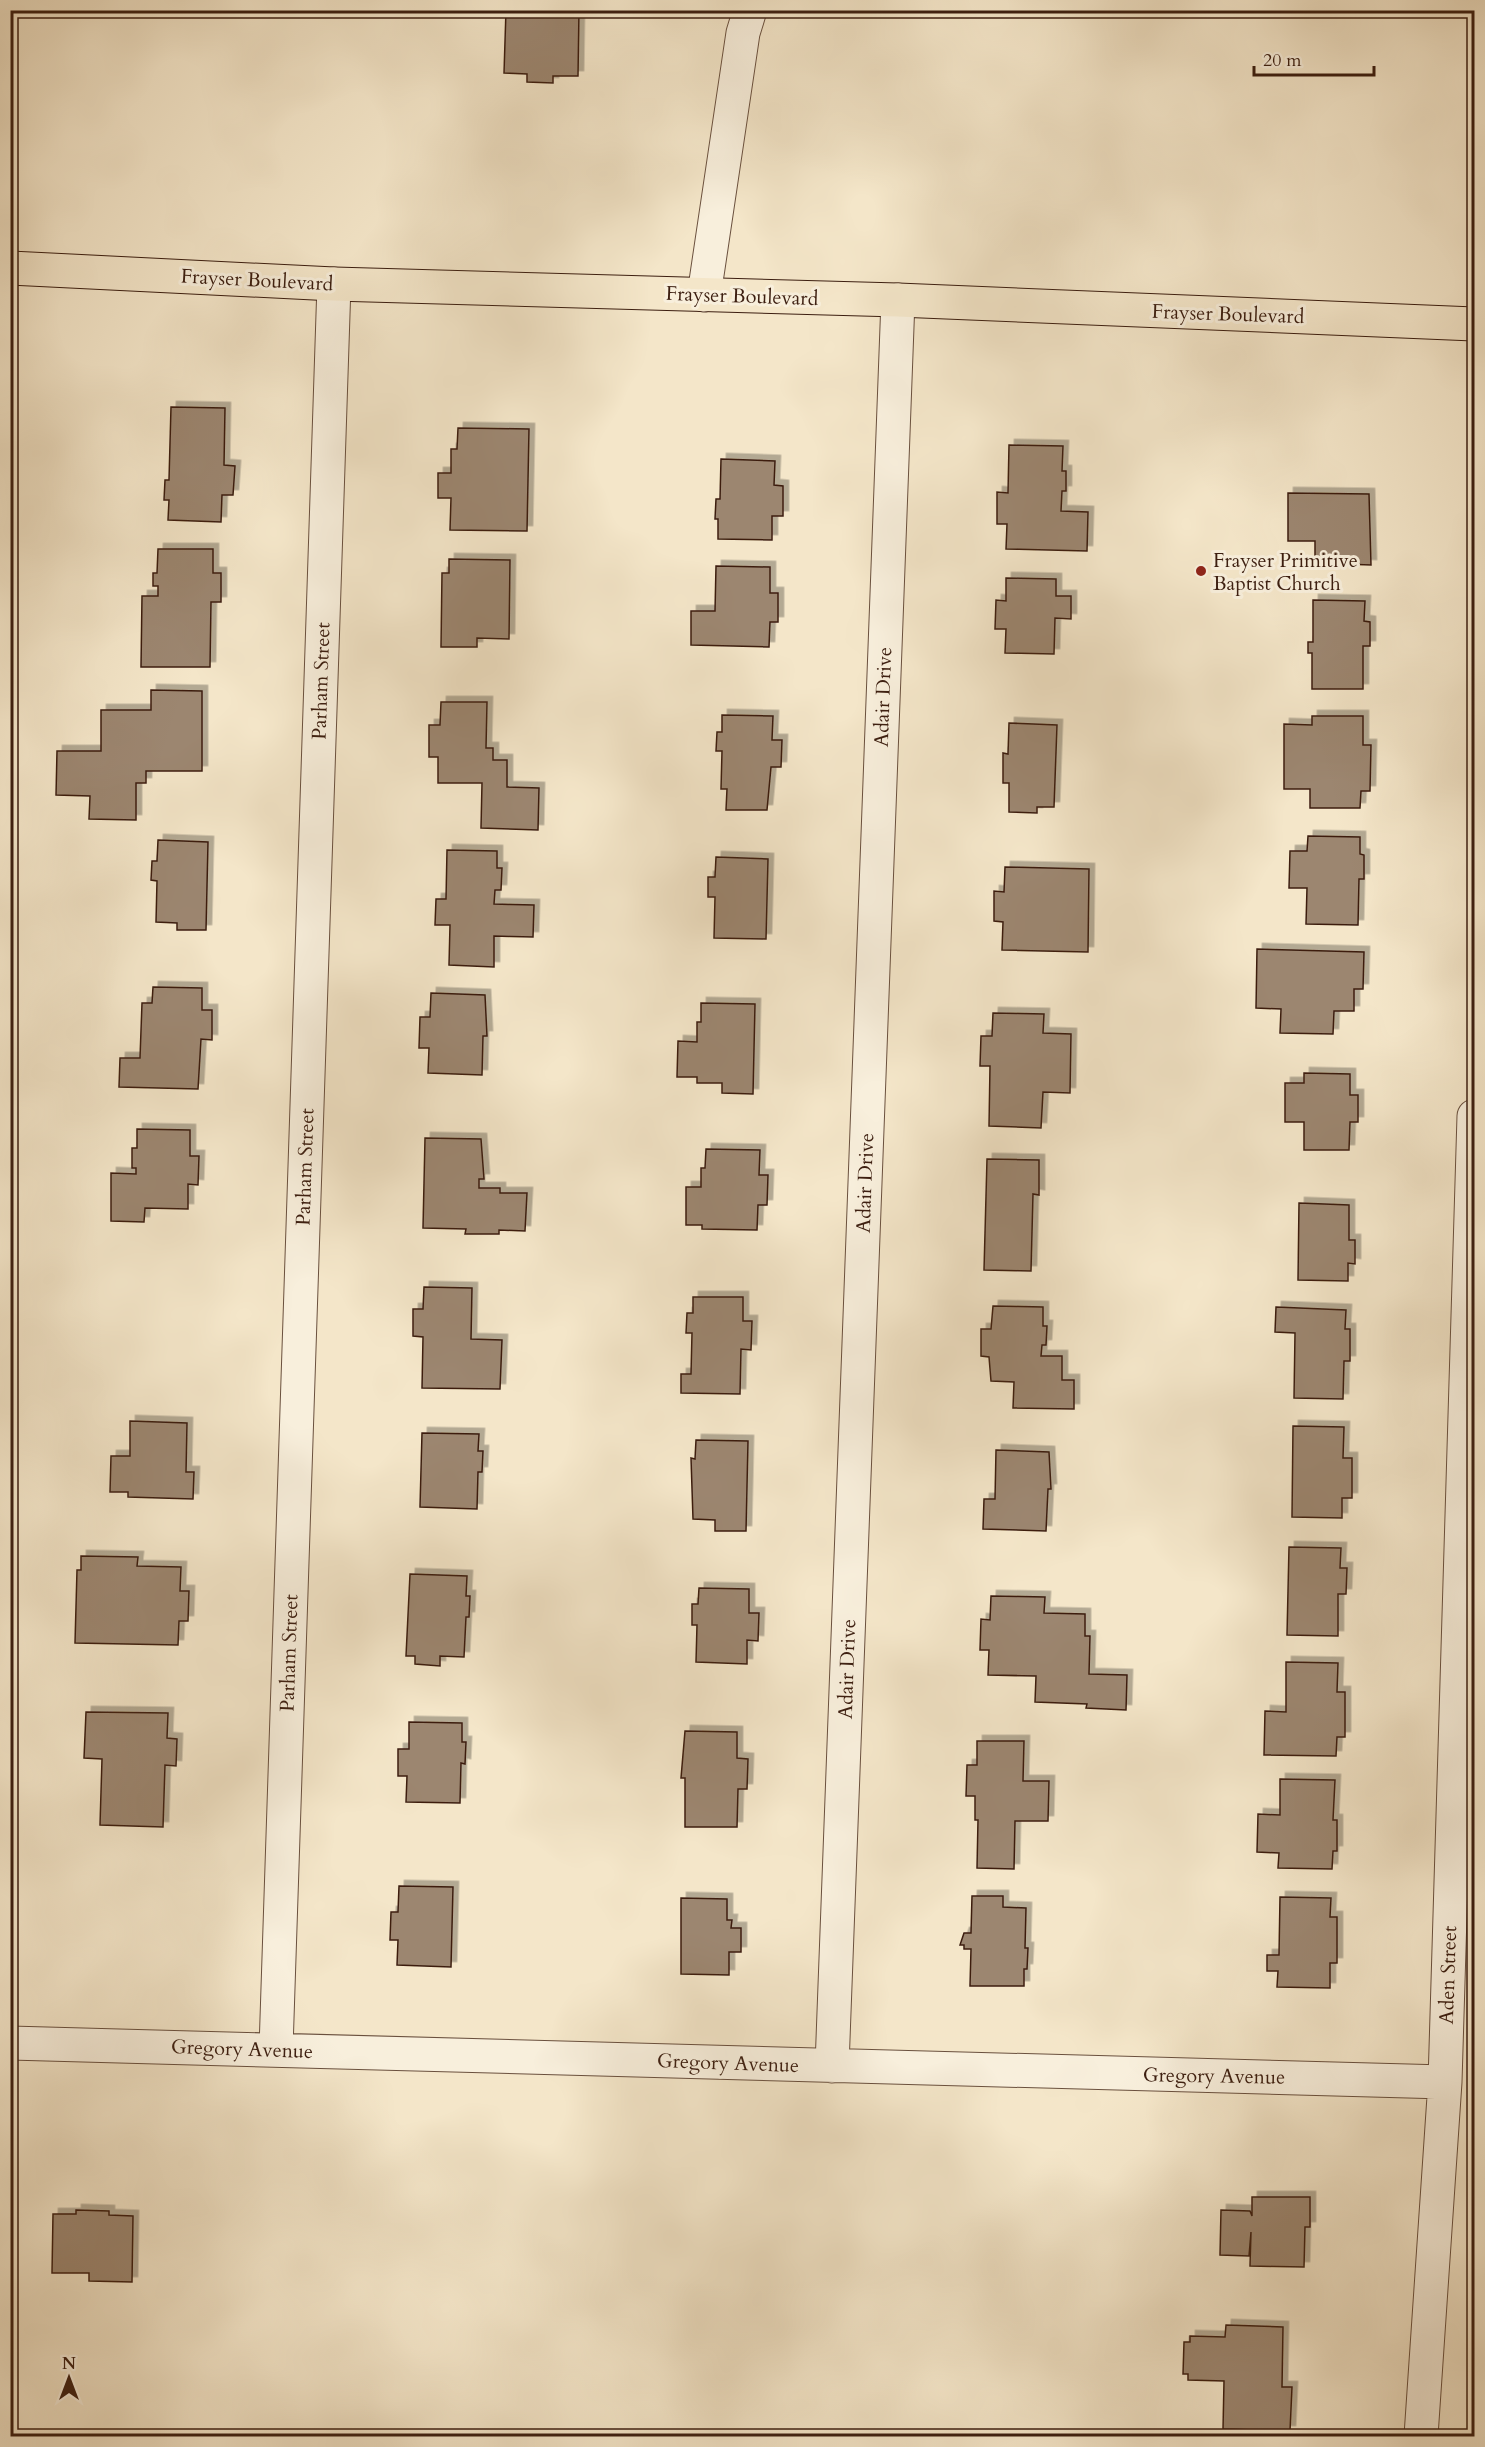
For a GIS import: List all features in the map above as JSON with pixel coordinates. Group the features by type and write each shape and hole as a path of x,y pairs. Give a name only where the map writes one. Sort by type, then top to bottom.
{"main road":[{"name":"Frayser Boulevard","path":"10,268 334,284 898,300 1474,324"}],"street":[{"path":"704,295 743,33 750,10"},
{"name":"Parham Street","path":"276,2049 334,284"},
{"name":"Adair Drive","path":"832,2066 898,300"},
{"name":"Aden Street","path":"1420,2436 1445,2082 1474,1116"},
{"name":"Gregory Avenue","path":"10,2043 1445,2082"}],"building":[{"path":"506,10 579,10 578,76 553,76 553,83 527,82 527,74 504,73"},
{"path":"171,407 225,408 224,465 235,466 233,495 222,495 221,522 168,520 169,500 164,500 165,480 169,480"},
{"path":"458,428 529,429 527,531 450,530 451,498 438,498 438,473 451,473 451,449 457,449"},
{"path":"1009,445 1063,446 1062,471 1066,471 1066,491 1062,491 1061,511 1088,512 1087,551 1006,549 1007,524 997,524 997,492 1008,493"},
{"path":"721,459 775,461 774,485 783,486 783,516 772,516 772,540 718,539 718,519 715,519 716,499 720,499"},
{"path":"1288,493 1369,494 1371,565 1315,563 1315,541 1288,541"},
{"path":"158,549 213,549 213,573 221,573 221,602 211,602 210,667 141,667 142,596 158,596 158,586 153,586 153,573 157,573"},
{"path":"449,559 510,560 509,639 477,638 477,647 441,647 442,573 449,573"},
{"path":"716,566 770,567 770,593 778,593 778,622 770,622 769,647 691,645 691,611 715,611"},
{"path":"1006,578 1056,579 1056,596 1071,596 1071,619 1055,618 1054,654 1005,653 1006,629 995,629 996,600 1006,601"},
{"path":"1313,600 1365,601 1364,621 1370,622 1370,646 1363,646 1363,689 1312,689 1312,653 1308,653 1308,642 1313,642"},
{"path":"151,690 202,691 202,771 146,771 146,783 136,783 136,820 89,819 90,796 56,795 57,751 101,751 101,710 151,710"},
{"path":"441,702 487,702 486,748 493,748 493,760 507,760 507,787 539,788 538,830 481,828 482,783 438,783 438,757 429,757 429,725 440,725"},
{"path":"722,715 773,716 772,740 782,740 781,767 771,767 767,810 726,810 727,789 721,789 722,751 716,751 717,732 722,732"},
{"path":"1312,716 1363,716 1363,745 1371,745 1370,791 1361,791 1360,808 1310,808 1310,789 1284,789 1284,724 1312,725"},
{"path":"1009,723 1057,725 1054,807 1037,807 1037,813 1009,812 1009,783 1003,783 1003,753 1008,754"},
{"path":"1308,836 1360,837 1360,854 1364,855 1364,879 1359,879 1358,925 1306,924 1307,888 1289,888 1290,851 1307,851"},
{"path":"158,840 208,842 206,930 177,930 177,923 156,922 157,881 151,880 152,861 157,861"},
{"path":"447,850 497,851 497,868 502,868 501,890 495,890 494,904 534,905 533,937 494,936 494,967 449,965 450,925 435,925 436,899 446,899"},
{"path":"716,857 768,859 766,939 714,938 715,897 708,897 708,877 715,877"},
{"path":"1005,867 1089,869 1088,952 1002,950 1003,922 994,921 994,891 1004,892"},
{"path":"1257,949 1364,952 1363,989 1354,989 1354,1011 1334,1011 1333,1034 1280,1033 1281,1009 1256,1008"},
{"path":"153,987 202,988 202,1010 212,1010 212,1040 201,1039 198,1089 119,1087 120,1058 140,1058 142,1003 152,1003"},
{"path":"431,993 485,995 487,1036 483,1036 482,1075 428,1073 429,1048 419,1048 420,1017 430,1017"},
{"path":"701,1003 755,1004 753,1094 722,1093 722,1083 697,1083 697,1077 677,1077 678,1041 697,1042 697,1022 701,1022"},
{"path":"993,1013 1044,1014 1043,1033 1071,1034 1070,1093 1043,1092 1041,1128 989,1126 990,1066 980,1066 981,1036 992,1036"},
{"path":"1304,1073 1350,1074 1350,1095 1358,1095 1358,1122 1350,1122 1349,1150 1304,1150 1304,1122 1285,1122 1285,1083 1304,1083"},
{"path":"137,1129 190,1130 190,1156 199,1156 198,1185 188,1184 188,1209 145,1208 144,1222 111,1221 111,1173 136,1174 136,1168 132,1168 132,1148 137,1148"},
{"path":"425,1138 481,1139 484,1179 479,1179 479,1188 500,1188 500,1193 527,1193 525,1231 499,1230 499,1234 465,1234 466,1229 423,1228"},
{"path":"706,1149 760,1150 759,1175 768,1175 767,1205 758,1205 757,1230 702,1229 702,1225 686,1225 686,1187 701,1187 701,1168 705,1168"},
{"path":"987,1159 1039,1160 1039,1195 1033,1194 1031,1271 984,1270"},
{"path":"1299,1203 1349,1205 1349,1240 1355,1240 1355,1264 1348,1263 1348,1281 1298,1280"},
{"path":"424,1287 472,1288 471,1339 502,1340 500,1389 422,1388 423,1337 413,1336 413,1309 423,1309"},
{"path":"693,1297 743,1297 743,1321 752,1321 751,1350 741,1349 740,1394 681,1393 681,1374 691,1374 692,1333 686,1333 687,1313 693,1313"},
{"path":"993,1306 1043,1307 1043,1326 1047,1326 1046,1345 1042,1345 1041,1356 1062,1356 1062,1380 1074,1380 1074,1409 1013,1408 1014,1382 991,1381 989,1357 981,1356 981,1329 991,1329"},
{"path":"1276,1307 1346,1310 1345,1329 1350,1329 1350,1361 1344,1361 1343,1399 1294,1398 1295,1333 1275,1332"},
{"path":"130,1421 187,1423 186,1472 194,1472 193,1499 128,1497 128,1492 110,1492 111,1456 130,1456"},
{"path":"1293,1426 1344,1427 1343,1458 1352,1458 1352,1498 1342,1498 1342,1518 1292,1517"},
{"path":"422,1433 479,1434 478,1451 483,1451 482,1472 478,1472 477,1509 420,1507"},
{"path":"696,1440 748,1441 746,1531 715,1531 715,1520 693,1519 691,1458 695,1459"},
{"path":"996,1450 1049,1452 1051,1489 1048,1489 1046,1531 983,1529 984,1499 995,1499"},
{"path":"1289,1547 1341,1548 1340,1568 1347,1568 1346,1594 1338,1594 1338,1636 1287,1635"},
{"path":"81,1556 138,1557 137,1566 181,1567 180,1591 189,1591 188,1621 179,1621 178,1645 75,1643 77,1570 81,1570"},
{"path":"410,1574 467,1576 466,1596 470,1596 469,1617 466,1617 464,1657 440,1656 440,1666 415,1664 415,1656 406,1656"},
{"path":"699,1588 749,1589 749,1613 759,1613 758,1641 747,1640 747,1664 696,1662 697,1625 692,1625 692,1604 698,1604"},
{"path":"991,1596 1045,1597 1044,1613 1085,1614 1085,1636 1090,1636 1089,1674 1127,1675 1126,1710 1086,1708 1087,1704 1035,1702 1036,1676 988,1675 989,1650 980,1650 981,1619 990,1620"},
{"path":"1286,1662 1338,1663 1337,1692 1345,1692 1345,1737 1337,1737 1336,1756 1264,1755 1265,1711 1286,1712"},
{"path":"86,1712 168,1713 167,1738 177,1739 176,1766 165,1765 163,1827 100,1825 102,1759 84,1758"},
{"path":"409,1722 462,1723 462,1742 466,1742 465,1764 461,1763 460,1803 406,1802 407,1776 398,1776 398,1749 409,1749"},
{"path":"685,1731 737,1732 737,1758 748,1759 747,1789 738,1789 737,1827 685,1827 685,1778 681,1778"},
{"path":"977,1741 1024,1741 1023,1781 1049,1781 1048,1821 1015,1821 1014,1869 977,1868 978,1820 975,1820 975,1796 966,1796 967,1765 977,1765"},
{"path":"1280,1779 1335,1780 1333,1820 1337,1820 1337,1851 1333,1851 1332,1869 1278,1868 1279,1853 1257,1852 1258,1814 1280,1815"},
{"path":"399,1886 453,1887 451,1967 397,1965 398,1940 390,1940 391,1912 398,1912"},
{"path":"972,1896 1003,1896 1003,1907 1026,1908 1025,1948 1028,1948 1024,1986 970,1986 971,1949 964,1949 964,1945 960,1945 964,1933 971,1933"},
{"path":"1280,1897 1331,1898 1330,1917 1337,1917 1337,1963 1330,1963 1330,1988 1277,1987 1278,1971 1267,1971 1267,1955 1279,1955"},
{"path":"681,1898 727,1899 727,1920 732,1920 731,1928 741,1928 741,1952 729,1952 729,1975 681,1974"},
{"path":"1252,2197 1310,2197 1310,2227 1305,2227 1304,2267 1250,2266 1251,2232 1249,2256 1220,2255 1221,2210 1250,2211 1252,2216"},
{"path":"76,2210 109,2211 109,2215 133,2216 132,2282 89,2281 89,2273 52,2273 53,2214 76,2214"},
{"path":"1226,2325 1283,2327 1282,2387 1292,2387 1290,2431 1223,2429 1224,2381 1188,2380 1188,2374 1183,2374 1184,2342 1190,2342 1190,2336 1225,2337"}],"place":[{"name":"Frayser Primitive Baptist Church","path":"1201,571"}]}
